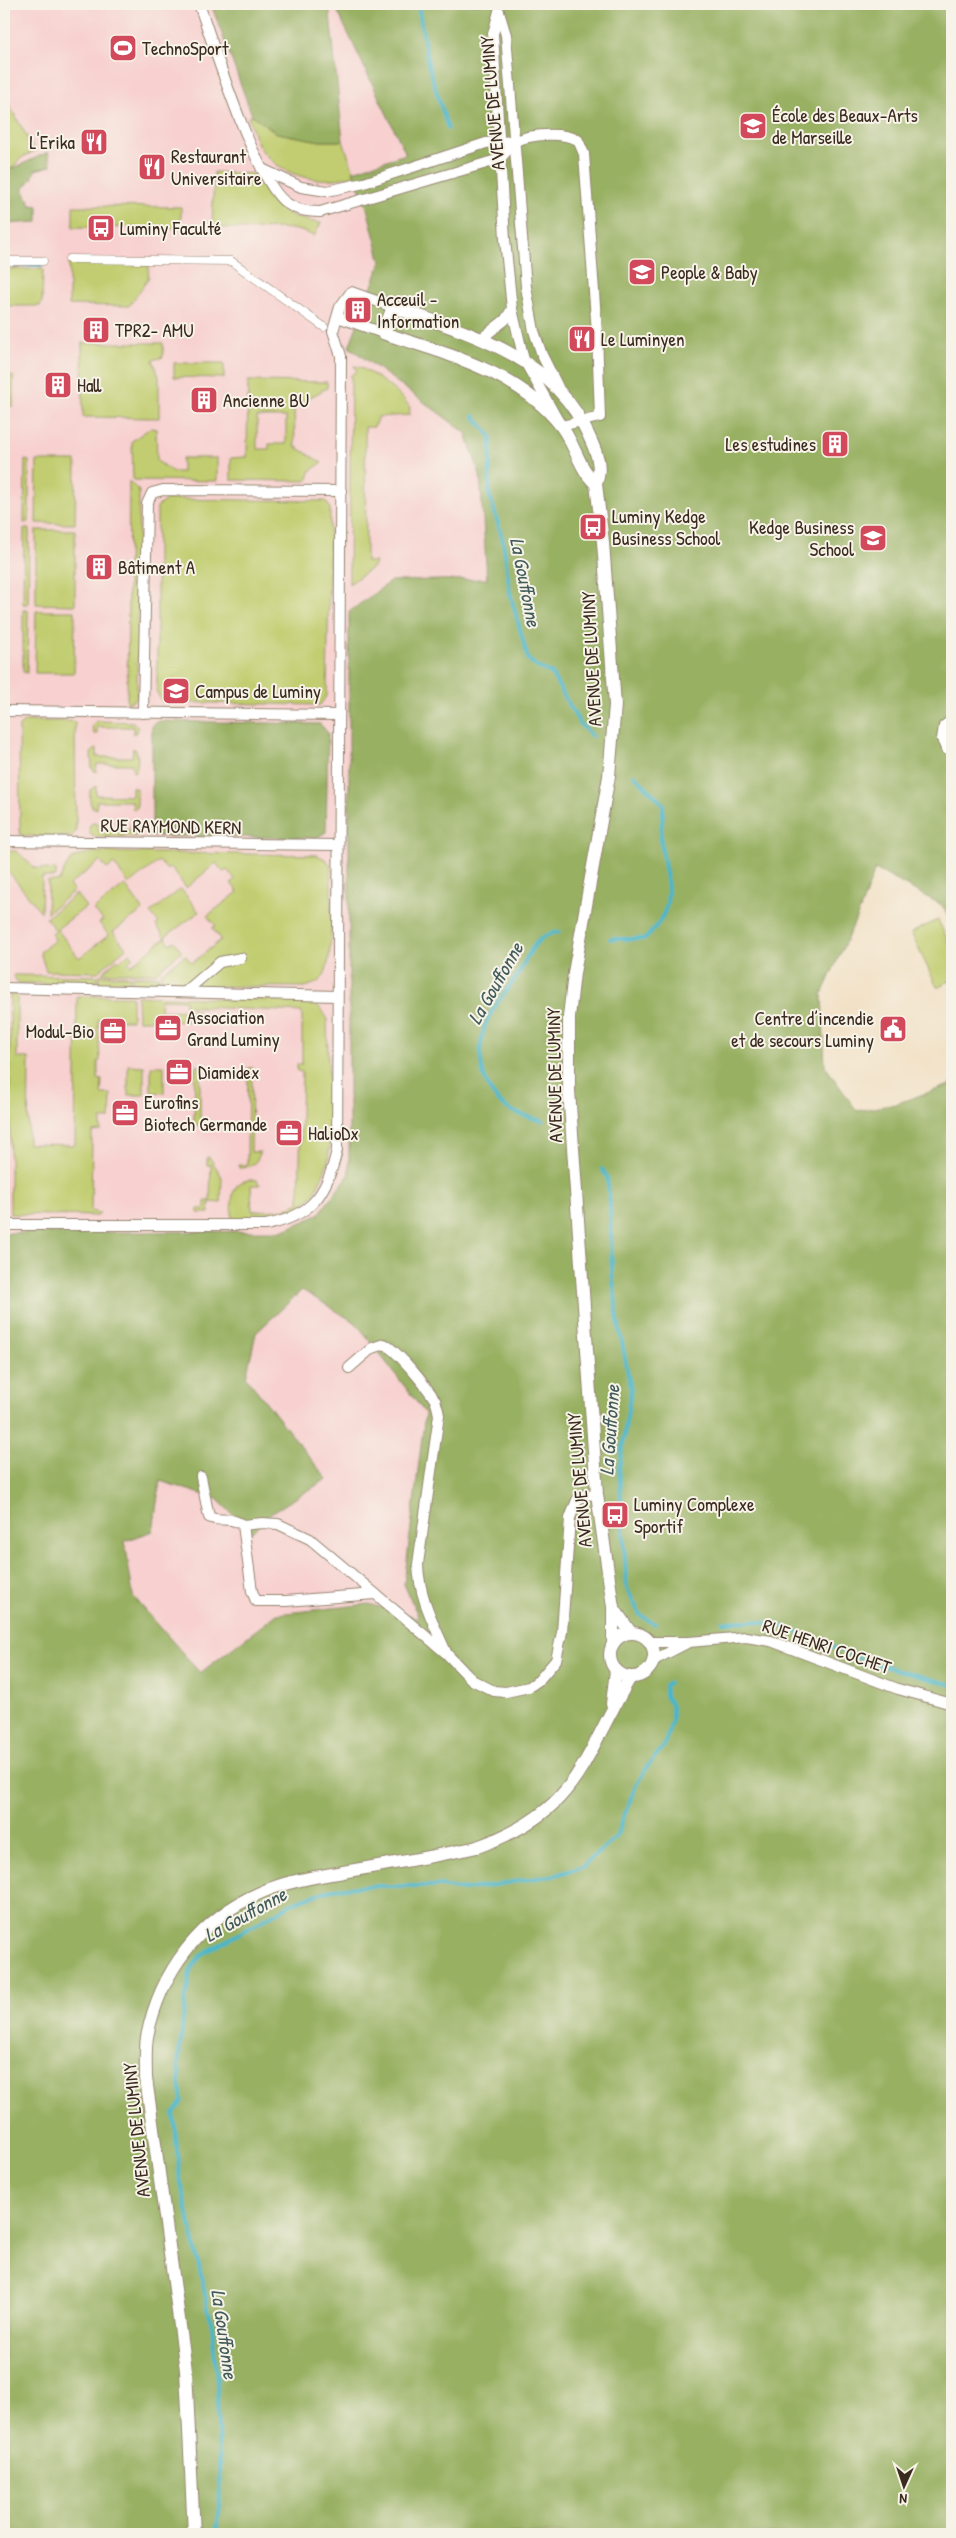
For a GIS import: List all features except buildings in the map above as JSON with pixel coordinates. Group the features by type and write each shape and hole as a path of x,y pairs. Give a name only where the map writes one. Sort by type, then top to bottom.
{"street":[{"path":"199,4 269,184 285,202 306,212 320,212 500,159 515,141"},
{"name":"AVENUE DE LUMINY","path":"562,395 542,356 534,332 526,287 506,35 499,11 493,34 500,159 512,309 524,360 588,477 596,484"},
{"path":"262,169 301,187 327,191 364,183 486,143 515,141 530,137 568,135 578,140 584,154 601,402 600,417 561,426"},
{"path":"69,259 230,261 324,327"},
{"path":"4,261 43,261"},
{"path":"4,1225 246,1226 285,1221 307,1210 321,1194 332,1173 337,1150 341,491 341,356 333,332 340,307 351,292 393,307 383,332 338,317"},
{"name":"AVENUE DE LUMINY","path":"393,307 482,338 524,360 562,395 582,421 601,471 596,484 614,680 614,714 609,776 574,973 568,1044 569,1090 597,1494 613,1607 613,1644"},
{"path":"482,338 505,320 512,309"},
{"name":"AVENUE DE LUMINY","path":"383,332 490,371 532,398 561,426"},
{"path":"143,713 147,504 152,493 164,490 341,491"},
{"path":"4,711 339,715"},
{"path":"952,720 944,726 942,738 946,749 952,752"},
{"name":"RUE RAYMOND KERN","path":"4,842 338,845"},
{"path":"184,992 220,962 241,958"},
{"path":"4,988 337,996"},
{"path":"349,1368 372,1348 384,1344 410,1370 434,1399 438,1407 439,1416 418,1564 422,1599 447,1654"},
{"path":"201,1477 209,1517 214,1520 235,1519 244,1525 278,1524 295,1530 310,1539 447,1654 472,1680 494,1691 506,1692 529,1687 549,1671 556,1660 560,1646 572,1509 578,1500 585,1496 597,1494"},
{"path":"244,1525 252,1591 256,1601 286,1601 374,1594"},
{"name":"AVENUE DE LUMINY","path":"613,1607 631,1633"},
{"path":"631,1633 642,1635 650,1642 654,1660 646,1673 630,1678 616,1670 610,1660 613,1644 620,1636 631,1633"},
{"name":"RUE HENRI COCHET","path":"650,1642 689,1642 746,1637 771,1641 925,1698 952,1704"},
{"name":"RUE HENRI COCHET","path":"654,1660 689,1642"},
{"name":"AVENUE DE LUMINY","path":"612,1706 616,1670"},
{"name":"AVENUE DE LUMINY","path":"194,2534 186,2370 146,2078 147,2039 163,1985 184,1952 210,1924 227,1911 262,1892 309,1879 477,1847 502,1838 537,1818 560,1799 577,1777 600,1735 612,1706 630,1678"}],"shaded area":[{"name":"Campus de Luminy","path":"4,4 334,4 407,154 353,171 367,208 381,262 349,347 466,433 480,475 487,579 391,581 349,612 349,1175 318,1215 282,1231 4,1233"},
{"path":"302,1290 356,1323 425,1413 404,1584 420,1619 369,1604 277,1614 200,1673 133,1596 125,1541 153,1530 160,1481 217,1499 251,1532 271,1513 327,1479 246,1377 256,1333"}],"green space":[{"path":"211,4 329,4 343,141 320,141 277,133 252,115"},
{"path":"334,4 952,4 952,925 942,905 875,869 860,910 822,994 825,1066 857,1111 895,1104 950,1085 952,1082 952,2534 4,2534 4,1233 282,1231 318,1215 349,1175 349,612 391,581 487,579 480,475 466,433 349,347 381,262 367,208 353,171 406,154","holes":["302,1290 356,1323 425,1413 404,1584 419,1618 369,1604 277,1614 200,1673 133,1596 125,1541 153,1531 160,1481 217,1499 251,1533 271,1513 327,1479 246,1377 256,1333"]},
{"path":"4,96 35,151 21,158 12,169 4,165"},
{"path":"252,115 277,133 320,141 343,141 355,175 342,178 317,179 304,177 280,167 259,146 248,117"},
{"path":"48,152 51,166 35,170 32,179 23,189 31,205 38,206 38,222 4,224 4,165 12,169"},
{"path":"214,172 254,174 281,208 297,217 321,223 314,236 290,229 212,227"},
{"path":"73,206 181,207 181,228 73,227"},
{"path":"69,263 149,265 148,279 129,306 69,305"},
{"path":"4,269 43,269 42,302 40,306 4,306"},
{"path":"82,343 163,343 163,357 153,360 159,377 159,418 83,417"},
{"path":"174,363 224,363 224,378 174,377"},
{"path":"354,366 367,371 385,383 410,408 409,415 378,417 374,427 365,427 366,562 375,562 373,567 349,584 351,375 357,371"},
{"path":"4,376 13,376 13,406 4,406"},
{"path":"248,381 327,382 327,388 294,406 295,446 322,463 311,470 307,481 231,480 231,458 247,457","holes":["257,417 286,417 286,444 269,444 269,449 257,449"]},
{"path":"150,428 156,429 157,461 173,472 182,472 182,458 217,458 217,481 133,480 132,441"},
{"path":"25,460 29,461 29,522 24,523"},
{"path":"37,461 76,461 75,524 36,523"},
{"path":"129,481 139,491 137,698 127,704"},
{"path":"167,499 326,501 330,509 327,695 320,705 162,702 157,693 157,507"},
{"path":"24,529 29,529 28,604 23,604"},
{"path":"36,530 75,530 75,605 36,604"},
{"path":"23,610 28,610 27,673 23,672"},
{"path":"36,611 75,611 74,673 35,673"},
{"path":"25,721 72,721 75,723 76,832 71,837 24,836 20,834 19,726"},
{"path":"96,721 133,722 138,727 137,732 133,734 133,727 97,727 97,734 94,734 92,726"},
{"path":"159,721 320,724 328,733 326,832 316,838 152,836 152,725"},
{"path":"97,748 97,757 132,757 133,748 136,750 138,759 136,771 133,772 132,764 97,764 96,772 92,769 91,753"},
{"path":"96,786 96,795 132,796 132,787 137,789 137,808 133,809 132,801 97,801 96,809 93,808 90,801 90,790"},
{"path":"93,823 98,823 98,830 131,830 131,824 135,825 137,836 94,837 90,834 89,826"},
{"path":"4,851 17,851 34,868 56,870 56,877 42,877 41,912 4,866"},
{"path":"96,852 317,855 327,860 331,867 331,939 330,953 323,977 319,981 305,987 163,986 161,973 185,955 192,963 221,940 212,928 216,926 207,916 238,892 231,883 235,879 227,870 223,872 216,863 186,888 171,867 167,870 159,861 129,884 114,864 107,869 100,861 69,885 74,891 47,913 48,881 59,881 72,859"},
{"path":"125,885 143,910 113,932 126,948 98,972 46,971 40,952 55,940 52,934 56,931 46,918 76,894 86,907 57,929 79,958 109,935 99,923 103,920 93,910"},
{"path":"181,889 199,912 165,937 170,944 174,941 182,951 155,973 102,973 117,959 119,961 130,953 133,957 128,962 131,965 165,938 156,925 159,923 150,913"},
{"path":"938,920 952,949 952,980 937,987 911,933"},
{"path":"13,975 97,976 97,985 18,983"},
{"path":"99,975 130,976 129,985 99,985"},
{"path":"132,976 159,976 160,986 132,985"},
{"path":"10,994 17,995 17,1058 29,1058 28,1144 75,1145 77,996 132,996 132,1020 98,1020 100,1061 98,1061 98,1079 102,1080 101,1094 111,1094 110,1119 101,1119 101,1131 92,1132 91,1211 100,1213 98,1216 10,1214"},
{"path":"137,996 304,1001 315,1004 320,1008 327,1018 330,1140 328,1162 313,1196 303,1204 284,1214 232,1219 234,1191 241,1182 248,1180 257,1180 260,1185 251,1185 252,1211 282,1210 299,1203 302,1072 297,1071 297,1064 302,1064 302,1012 185,1006 185,1000 161,999 160,1011 197,1010 197,1021 165,1022 165,1020 138,1020"},
{"path":"128,1065 144,1066 144,1095 128,1095"},
{"path":"151,1066 164,1066 164,1093 151,1092"},
{"path":"195,1066 200,1066 200,1125 195,1125 194,1122"},
{"path":"248,1068 252,1068 251,1152 260,1152 253,1164 239,1168 238,1165 247,1165"},
{"path":"207,1157 210,1158 222,1177 221,1203 210,1202 209,1213 198,1213 198,1209 205,1209 205,1201 210,1201 211,1165 207,1165"}],"waterway":[{"name":"La Gouffonne","path":"418,4 428,64 448,129"},
{"path":"4,265 41,265"},
{"name":"La Gouffonne","path":"474,416 491,437 489,493 503,541 510,593 528,659 537,667 551,673 580,724 592,736"},
{"name":"La Gouffonne","path":"610,939 645,939 656,927 667,904 667,882 661,842 663,804 634,775"},
{"name":"La Gouffonne","path":"543,1121 510,1110 492,1093 482,1070 481,1045 483,1033 490,1015 515,979 532,949 543,938 559,932"},
{"name":"La Gouffonne","path":"602,1169 607,1177 610,1204 612,1272 618,1321 631,1390 619,1469 627,1589 640,1615 655,1624"},
{"path":"723,1622 753,1621 779,1625 866,1661 952,1685"},
{"name":"La Gouffonne","path":"216,2534 220,2506 217,2382 212,2327 179,2173 174,2114 182,2101 178,2064 190,1971 201,1955 297,1901 333,1889 371,1886 441,1886 463,1890 556,1875 582,1867 616,1837 636,1785 647,1767 664,1746 672,1721 672,1706 665,1696 665,1685 669,1683"}],"place":[{"name":"TechnoSport","path":"123,48"},
{"name":"École des Beaux-Arts de Marseille","path":"753,126"},
{"name":"L'Erika","path":"94,142"},
{"name":"Restaurant Universitaire","path":"152,167"},
{"name":"Luminy Faculté","path":"101,228"},
{"name":"People & Baby","path":"642,272"},
{"name":"Acceuil - Information","path":"358,310"},
{"name":"TPR2- AMU","path":"96,330"},
{"name":"Le Luminyen","path":"582,339"},
{"name":"Hall","path":"58,385"},
{"name":"Ancienne BU","path":"204,400"},
{"name":"Les estudines","path":"835,444"},
{"name":"Luminy Kedge Business School","path":"593,527"},
{"name":"Kedge Business School","path":"873,538"},
{"name":"Bâtiment A","path":"99,567"},
{"name":"Campus de Luminy","path":"176,691"},
{"name":"Association Grand Luminy","path":"168,1028"},
{"name":"Centre d’incendie et de secours Luminy","path":"893,1029"},
{"name":"Modul-Bio","path":"113,1031"},
{"name":"Diamidex","path":"179,1072"},
{"name":"Eurofins Biotech Germande","path":"125,1113"},
{"name":"HalioDx","path":"289,1133"},
{"name":"Luminy Complexe Sportif","path":"615,1515"}]}
